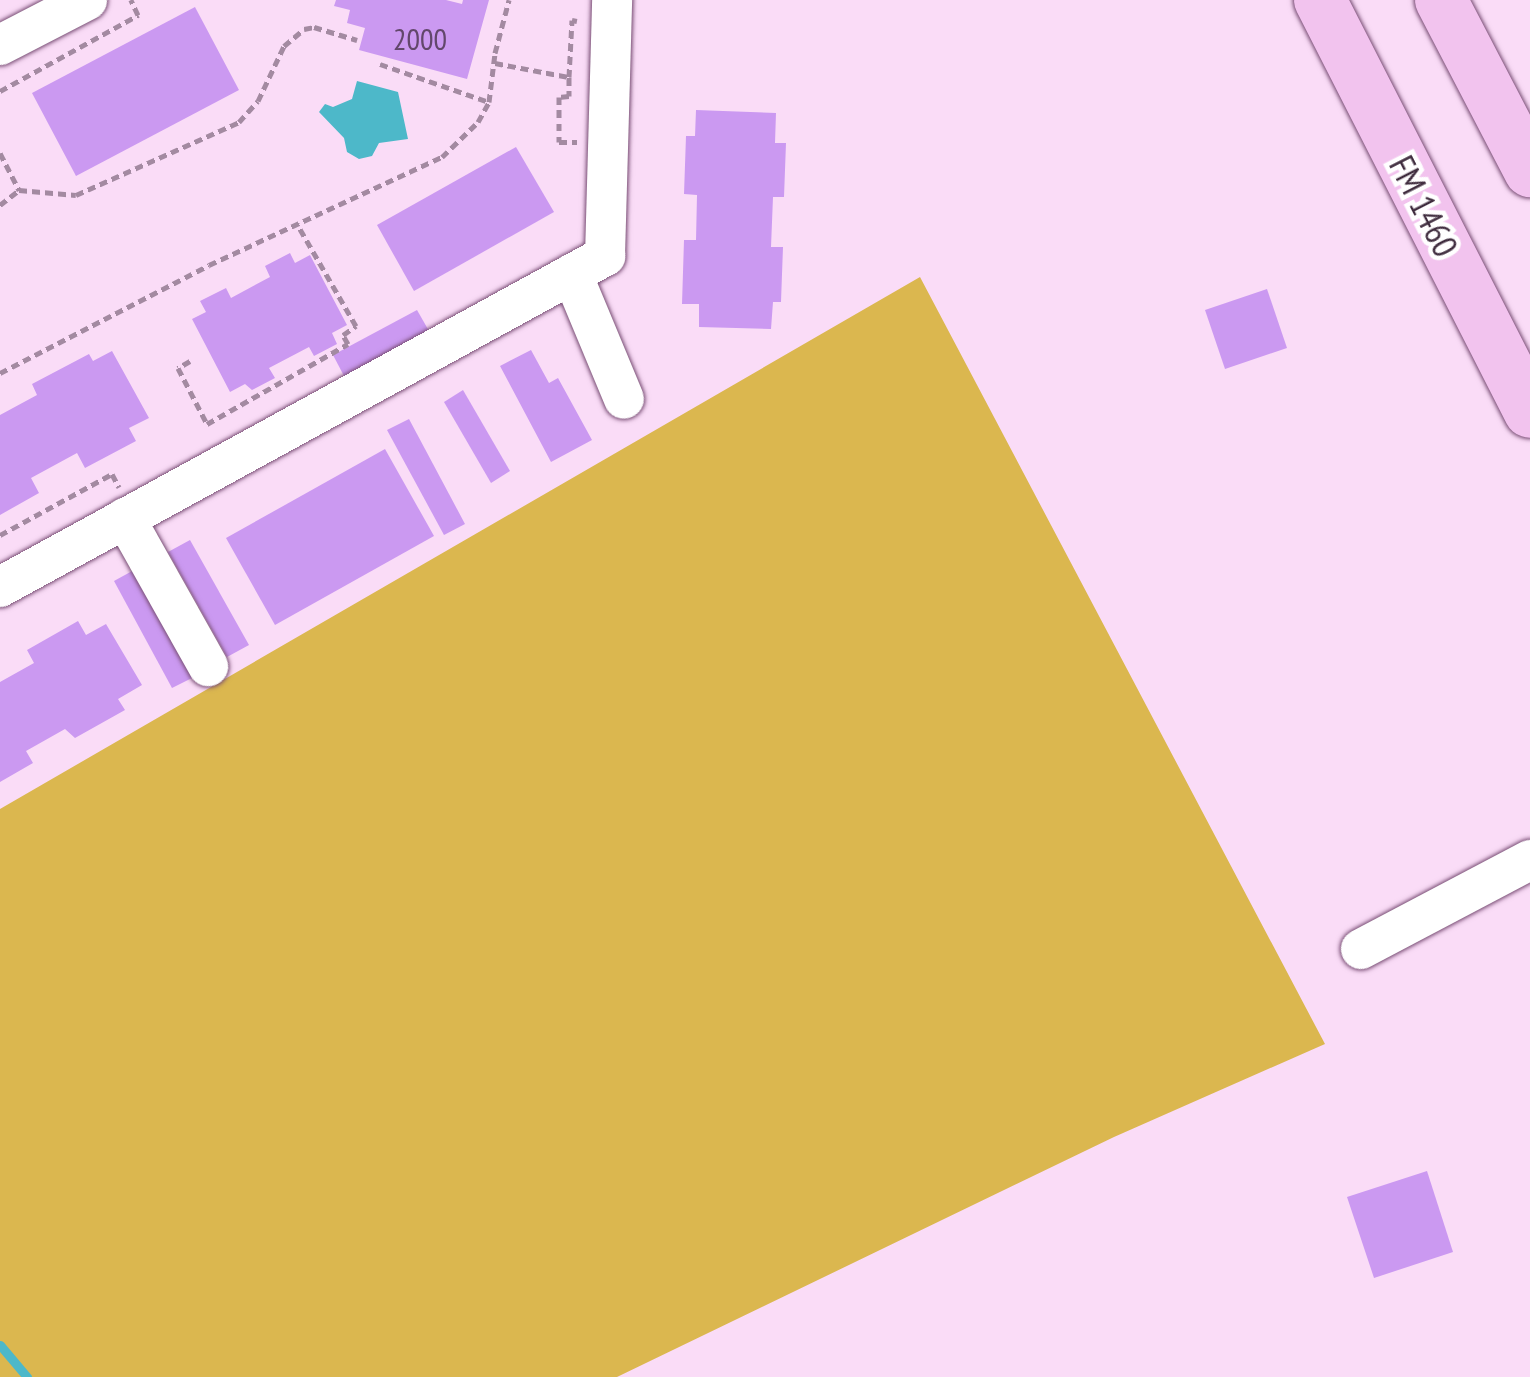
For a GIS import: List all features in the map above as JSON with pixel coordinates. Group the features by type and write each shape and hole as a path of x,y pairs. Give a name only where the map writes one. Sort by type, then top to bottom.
{"main road":[{"name":"FM 1460","path":"1320,0 1530,412"},
{"path":"1441,0 1530,170"}],"lane":[{"path":"0,45 87,0"},
{"path":"0,586 605,256 612,11"},
{"path":"572,274 624,398"},
{"path":"130,516 208,666"},
{"path":"1361,949 1530,860"}],"path":[{"path":"0,91 138,15 131,0"},
{"path":"0,372 297,224 442,157 478,122 489,102 509,0"},
{"path":"609,142 559,142 559,97 569,96 572,20 612,11"},
{"path":"0,205 19,190 76,195 238,122 258,102 284,46 304,29 314,27 356,40"},
{"path":"494,63 568,77"},
{"path":"380,64 489,102"},
{"path":"0,153 19,190"},
{"path":"190,361 178,368 207,424 348,344 343,335 356,326 297,224"},
{"path":"0,536 112,474 130,516"}],"shaded area":[{"path":"920,277 1325,1044 1114,1137 617,1377 0,1377 0,809"}],"water":[{"path":"357,81 398,92 408,139 379,143 372,156 359,159 347,152 344,138 319,112 325,104 333,107 352,99"}],"building":[{"path":"336,0 446,0 462,4 463,0 489,0 467,79 359,50 365,28 347,23 350,10 334,6"},
{"path":"195,7 239,90 76,176 32,93"},
{"path":"696,110 776,113 775,143 786,143 784,197 773,197 771,247 783,247 781,302 773,302 771,329 699,327 699,304 682,304 684,240 696,240 697,195 684,194 686,136 695,136"},
{"path":"516,147 554,212 414,291 377,225"},
{"path":"290,253 295,263 310,255 347,325 332,333 337,344 314,356 309,347 269,368 275,378 252,390 245,384 230,392 192,319 206,312 200,301 226,288 231,298 270,277 265,266"},
{"path":"1267,289 1287,348 1225,369 1205,310"},
{"path":"417,310 429,331 344,376 333,355"},
{"path":"531,350 549,383 558,378 592,440 551,462 500,366"},
{"path":"112,351 149,418 129,428 136,441 85,468 77,453 31,478 39,493 0,515 0,415 37,395 32,384 89,354 93,361"},
{"path":"463,390 510,471 491,483 444,402"},
{"path":"409,419 465,524 444,535 387,430"},
{"path":"385,449 434,536 275,625 226,538"},
{"path":"190,540 249,645 227,657 168,552"},
{"path":"134,570 192,678 172,688 114,581"},
{"path":"78,621 86,635 106,624 142,685 118,699 125,710 75,738 65,729 26,751 33,763 0,782 0,682 34,663 27,650"},
{"path":"1427,1171 1453,1252 1374,1278 1347,1197"}],"waterway":[{"path":"0,1345 27,1377"}]}
